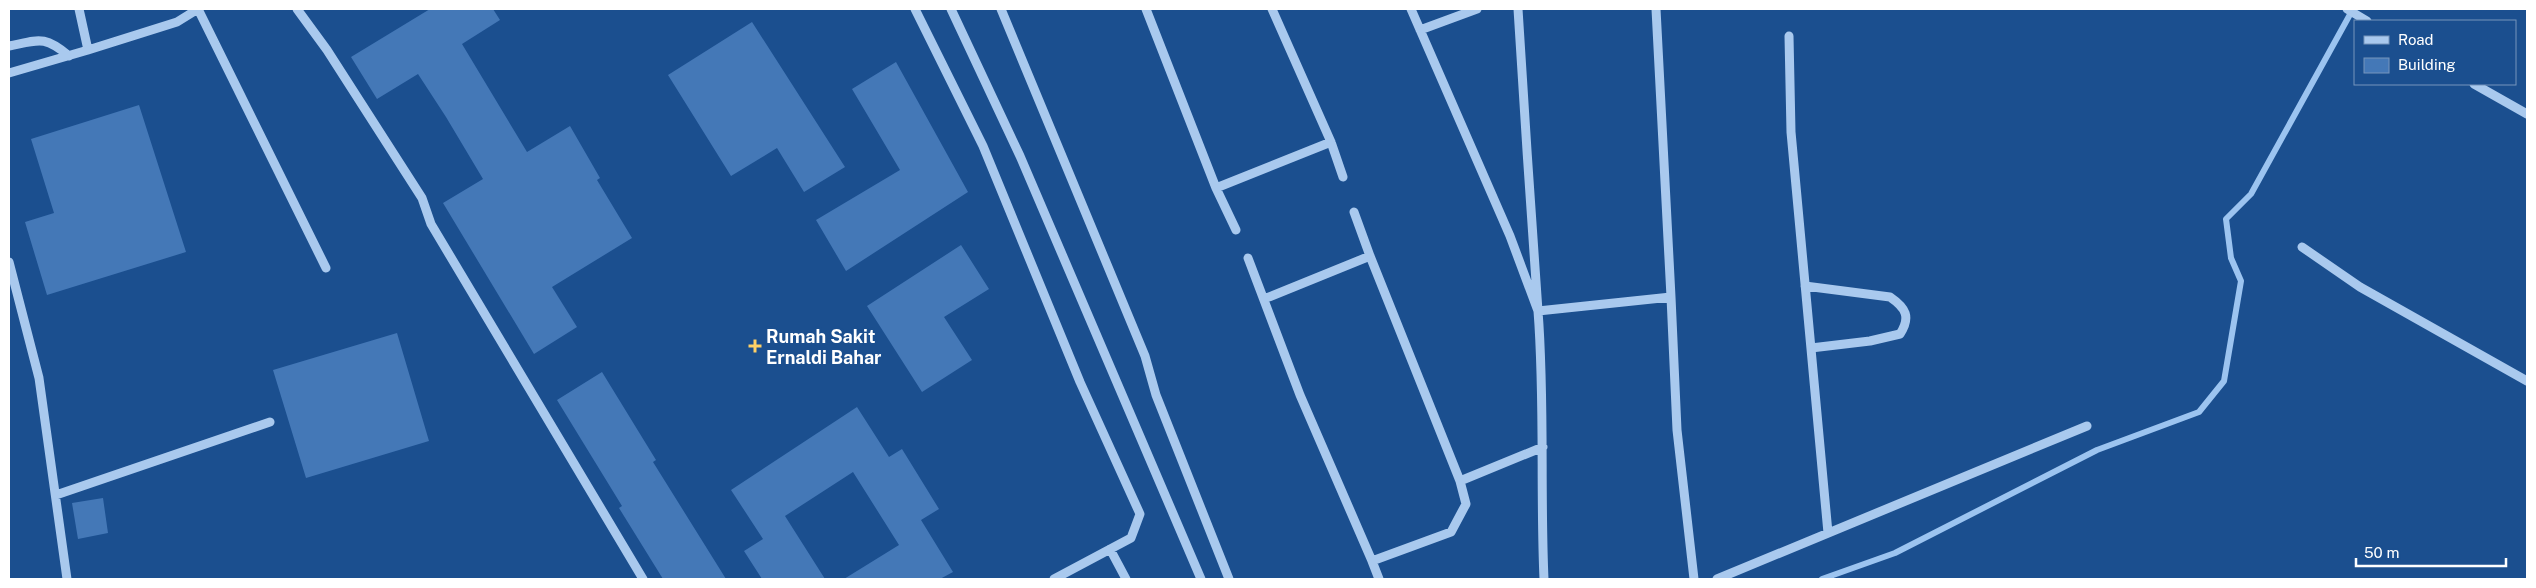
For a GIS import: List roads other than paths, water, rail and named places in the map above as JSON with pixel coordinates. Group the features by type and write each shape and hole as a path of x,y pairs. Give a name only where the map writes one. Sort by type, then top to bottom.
{"street":[{"path":"80,9 88,50"},
{"path":"9,73 177,22 198,9 326,268"},
{"path":"297,9 327,50 422,198 431,224 643,579"},
{"path":"914,9 983,146 1080,382 1140,514 1131,538 1054,579"},
{"path":"951,9 1020,156 1201,579"},
{"path":"1000,9 1145,356 1156,395 1229,579"},
{"path":"1146,9 1216,188 1236,230"},
{"path":"1272,9 1331,142 1343,177"},
{"path":"1411,9 1510,236 1538,311"},
{"path":"1420,30 1477,9"},
{"path":"1518,9 1533,260 1538,311 1543,447 1541,518 1544,579"},
{"path":"1656,9 1677,430 1694,579"},
{"path":"2351,11 2365,20"},
{"path":"1789,36 1791,132 1828,534"},
{"path":"9,46 43,40 52,42 69,56"},
{"path":"2476,85 2527,114"},
{"path":"1216,188 1331,142"},
{"path":"1354,212 1460,481 1466,504 1451,532 1372,562"},
{"path":"2302,247 2360,286 2527,381"},
{"path":"1264,299 1370,256"},
{"path":"1248,258 1300,395 1379,579"},
{"path":"9,262 39,378 67,579"},
{"path":"1805,286 1890,297 1901,304 1905,311 1906,324 1900,334 1870,341 1811,348"},
{"path":"1538,311 1671,297"},
{"path":"56,494 270,422"},
{"path":"1717,579 2087,426"},
{"path":"1460,481 1543,447"},
{"path":"1110,549 1126,579"}],"waterway":[{"path":"1822,579 1895,553 2097,450 2199,412 2224,381 2241,281 2231,258 2226,219 2251,194 2353,9"}],"place":[{"name":"Rumah Sakit Ernaldi Bahar","path":"755,346"}]}
